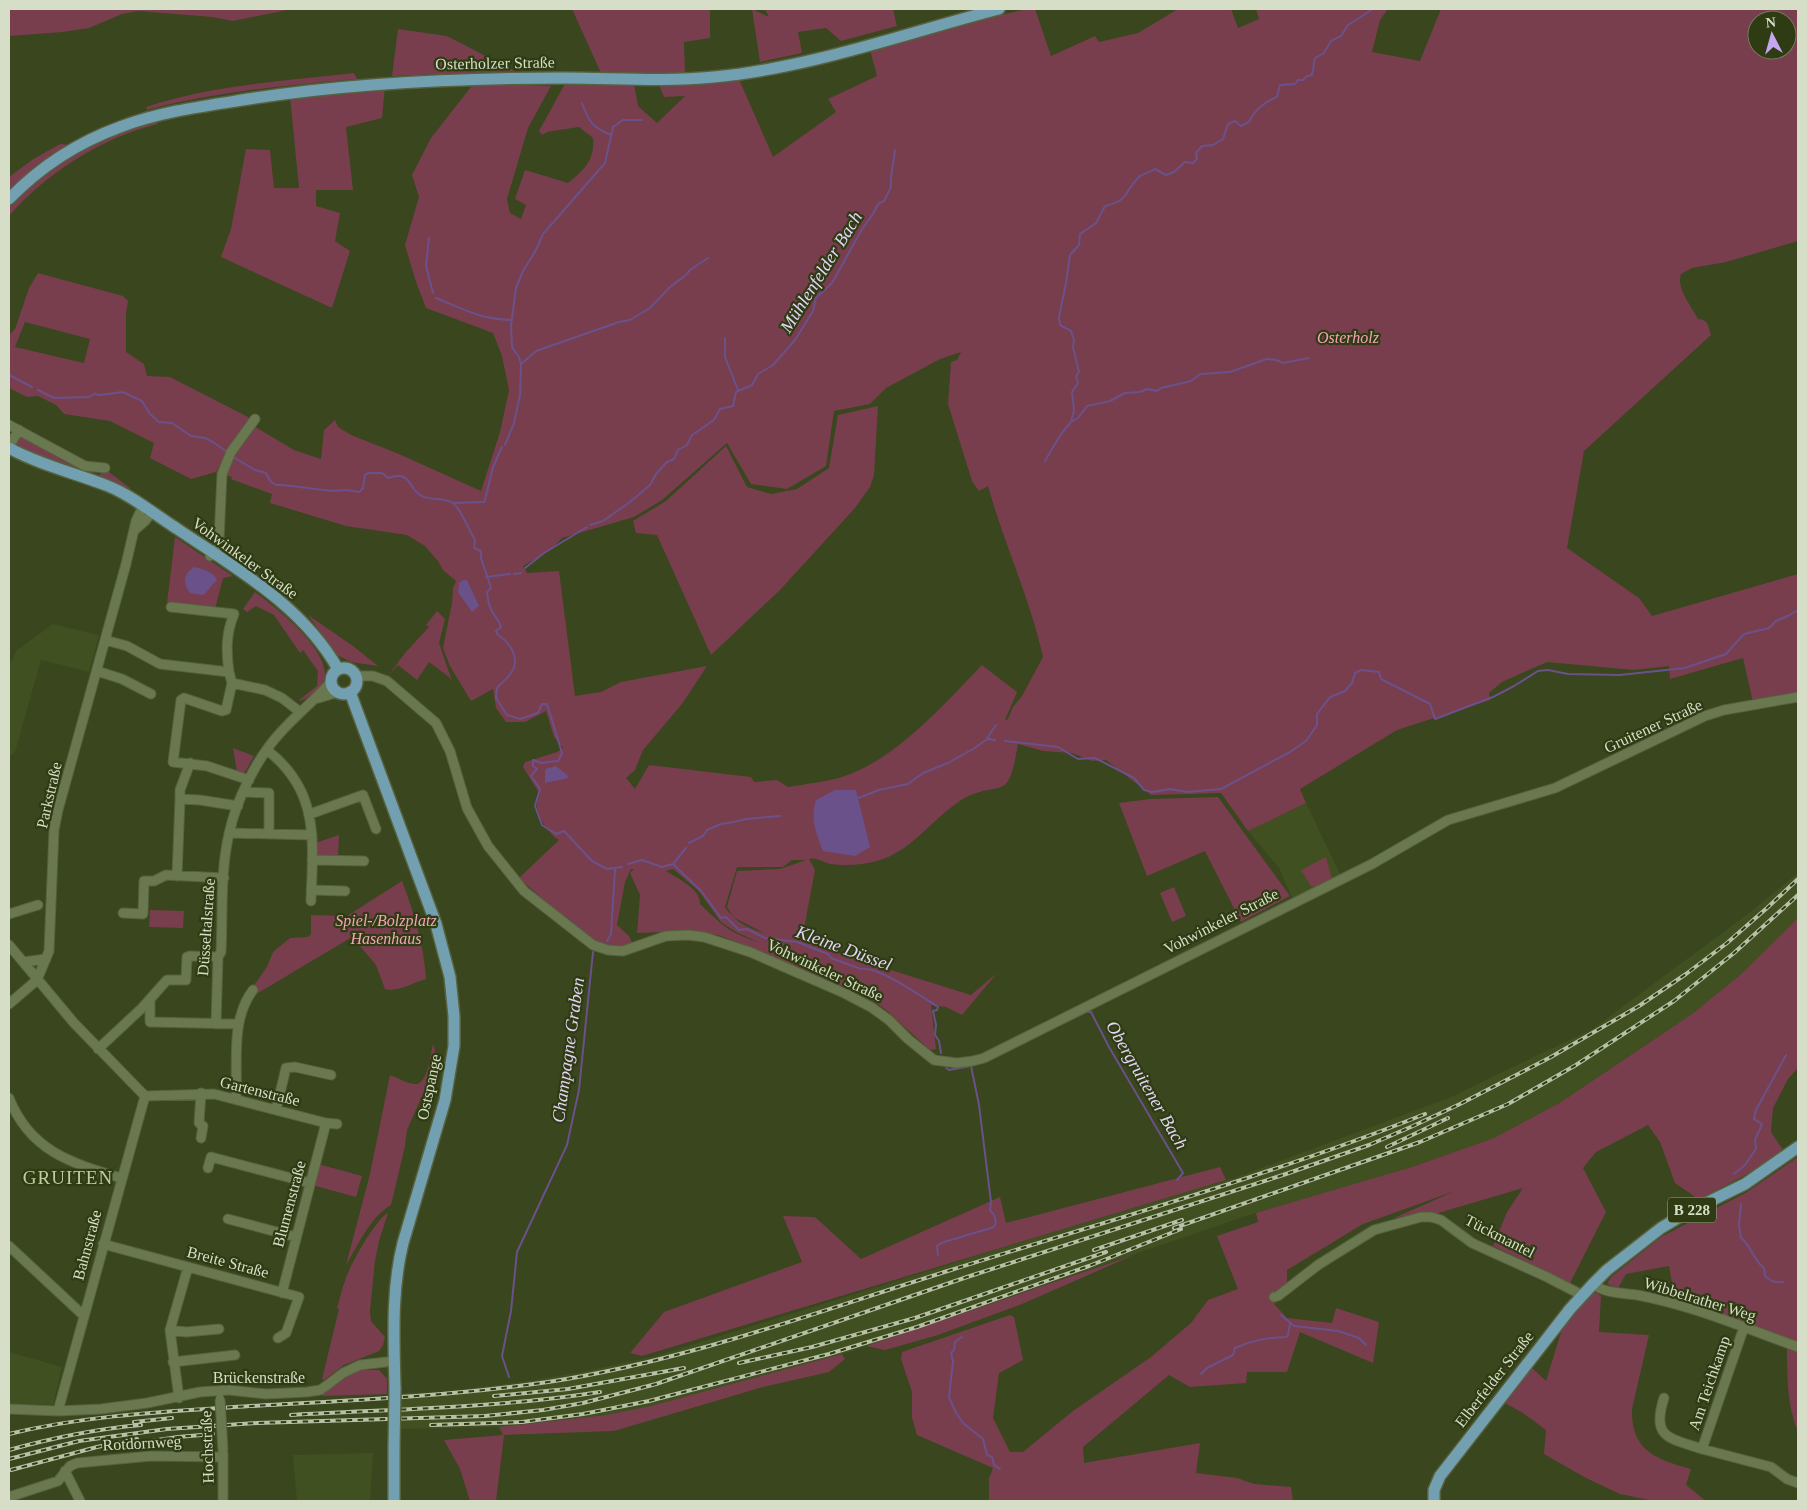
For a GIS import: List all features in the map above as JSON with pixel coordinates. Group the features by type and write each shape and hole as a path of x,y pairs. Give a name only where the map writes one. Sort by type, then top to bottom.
{"main road":[{"name":"Osterholzer Straße","path":"9,199 35,174 78,146 121,126 190,108 319,89 390,82 472,79 674,79 733,75 808,60 998,9"},
{"name":"Vohwinkeler Straße","path":"9,447 36,462 109,486 147,509 211,555 276,597 316,636 338,669"},
{"path":"349,668 356,676 356,686 344,692 334,688 331,682 333,675 338,669 349,668"},
{"name":"Ostspange","path":"344,692 436,924 446,958 453,999 454,1046 448,1088 397,1268 394,1294 396,1389 394,1501"},
{"name":"B 228","path":"1592,1284 1661,1228 1686,1213 1745,1184 1798,1147"},
{"name":"Elberfelder Straße","path":"1434,1501 1434,1490 1440,1476 1592,1284"}],"street":[{"path":"211,555 217,548 220,540 222,474 229,456 255,419"},
{"path":"9,425 85,466 105,468"},
{"path":"9,447 19,430"},
{"name":"Parkstraße","path":"37,980 46,959 51,936 54,830 58,810 136,521 147,509"},
{"path":"171,606 234,614 226,645 232,683 226,710 222,711 184,698 181,700 173,762 190,763 230,772 249,780"},
{"path":"105,640 126,646 160,664 229,672"},
{"path":"97,671 122,679 152,694"},
{"name":"Vohwinkeler Straße","path":"356,676 373,676 387,681 436,723 450,751 468,808 488,846 524,891 593,945 608,950 622,951 661,938 679,935 704,937 750,952 844,993 864,1004 889,1020 931,1059 949,1063 976,1061 995,1052 1372,864 1448,820 1555,788"},
{"name":"Düsseltalstraße","path":"216,1024 218,956 221,952 224,878 229,833 238,806 249,780 267,750 300,712 317,698 331,682"},
{"path":"232,683 265,690 282,698 300,712"},
{"name":"Düsseltalstraße","path":"317,698 344,692"},
{"name":"Gruitener Straße","path":"1555,788 1705,716 1724,710 1798,697"},
{"path":"267,750 278,758 294,776 310,814 312,834 311,901"},
{"path":"177,876 180,790 190,763"},
{"path":"243,792 269,793 269,834"},
{"path":"310,814 364,795 376,829"},
{"path":"180,799 238,806"},
{"path":"229,833 312,834"},
{"path":"312,860 364,861"},
{"path":"122,913 143,914 144,881 154,881 166,875 224,878"},
{"path":"311,890 345,891"},
{"path":"9,914 38,905"},
{"path":"9,945 98,1049 144,1096"},
{"path":"98,1049 150,1000 167,980 186,980 187,957 218,956"},
{"path":"23,962 46,959"},
{"path":"9,1003 37,980"},
{"path":"236,1099 237,1035 245,1002 253,990"},
{"path":"150,1000 150,1022 239,1024"},
{"path":"276,1110 286,1068 295,1067 331,1075"},
{"path":"201,1138 204,1126 199,1123 202,1093"},
{"name":"Gartenstraße","path":"144,1096 214,1094 326,1123 337,1124"},
{"name":"Bahnstraße","path":"58,1411 144,1096"},
{"path":"9,1098 23,1124 43,1146 64,1159 121,1178"},
{"name":"Blumenstraße","path":"282,1293 326,1123"},
{"path":"208,1168 211,1157 310,1183"},
{"name":"Tückmantel","path":"1274,1297 1278,1296 1318,1265 1374,1230 1430,1217 1441,1220 1472,1243 1582,1295"},
{"path":"228,1219 296,1237"},
{"name":"Breite Straße","path":"103,1244 298,1297 286,1333 278,1338"},
{"path":"9,1246 83,1316"},
{"path":"179,1398 170,1330 188,1267"},
{"name":"Wibbelrather Weg","path":"1592,1284 1602,1289 1651,1298 1697,1310 1798,1347"},
{"name":"Am Teichkamp","path":"1702,1449 1744,1327"},
{"path":"170,1330 186,1332 219,1330"},
{"path":"173,1362 235,1354"},
{"name":"Brückenstraße","path":"9,1409 58,1411 101,1409 179,1398 200,1392 220,1395 242,1390 266,1394 314,1392 350,1369 370,1363 395,1361"},
{"name":"Hochstraße","path":"220,1395 223,1501"},
{"name":"Am Teichkamp","path":"1664,1398 1658,1416 1661,1430 1670,1437 1702,1449 1771,1467 1787,1480 1798,1483"},
{"name":"Rotdornweg","path":"9,1497 58,1481 70,1466 77,1464 129,1457 223,1453"},
{"path":"65,1471 80,1501"}],"shaded area":[{"path":"194,567 211,573 217,581 203,595 190,593 186,586 186,576"},
{"path":"467,580 479,606 472,612 458,592 459,583"},
{"path":"53,624 99,635 89,672 41,660 15,752 9,757 9,666 17,650"},
{"path":"556,766 568,778 545,783 546,769"},
{"path":"835,790 856,790 870,847 855,856 823,851 816,832 814,807 816,800"},
{"path":"1306,803 1340,874 1293,900 1279,868 1248,831"},
{"path":"1798,873 1798,918 1739,976 1692,1014 1561,1102 1494,1138 1415,1166 1246,1216 840,1355 651,1406 606,1415 499,1427 401,1429 402,1393 440,1392 522,1382 582,1372 656,1356 1237,1177 1451,1097 1594,1028 1749,913"},
{"path":"9,1352 62,1367 53,1405 9,1404"},
{"path":"373,1453 370,1501 297,1501 293,1455"}],"green space":[{"path":"9,9 292,9 233,21 212,17 138,11 122,14 89,28 9,36"},
{"path":"572,9 710,9 710,38 684,42 685,73 601,73"},
{"path":"752,9 769,17 765,9 893,9 897,26 841,41 826,28 798,32 802,53 760,62"},
{"name":"Osterholz","path":"1027,9 1035,9 1051,56 1095,36 1099,42 1138,33 1178,9 1231,9 1238,28 1259,19 1256,9 1388,9 1380,20 1372,52 1420,61 1441,9 1798,9 1798,241 1726,262 1692,268 1681,274 1682,291 1698,319 1708,324 1711,335 1584,451 1567,548 1639,598 1652,616 1798,574 1798,694 1753,702 1743,658 1670,679 1669,666 1634,670 1547,662 1502,682 1489,693 1490,700 1397,730 1300,789 1306,803 1248,831 1221,793 1151,795 1106,760 1092,761 1072,753 1043,751 1018,744 1014,767 1009,779 1003,786 976,793 960,801 900,851 877,861 860,864 836,865 809,859 815,870 802,939 849,957 971,995 997,973 962,1015 946,1007 931,1005 936,1049 930,1050 886,1010 868,997 745,945 718,935 687,931 637,933 640,895 630,873 634,869 631,869 625,882 617,925 629,936 633,945 622,947 600,943 588,936 563,917 519,878 559,840 551,834 542,820 537,806 540,794 523,767 525,762 557,752 563,748 554,737 546,711 525,722 506,722 496,708 493,689 471,701 450,666 443,648 453,588 456,581 443,570 425,546 407,535 346,526 270,503 272,494 224,475 228,462 223,460 216,472 191,479 150,458 154,443 110,421 64,414 56,405 38,396 27,397 9,388 9,335 15,329 29,288 38,273 123,296 128,301 126,313 126,352 144,364 147,376 170,377 248,417 257,428 294,450 321,459 324,430 335,420 338,427 351,435 399,454 481,491 500,432 509,390 502,356 493,333 426,308 405,245 419,197 412,175 431,138 474,83 551,86 528,128 507,199 510,213 521,219 526,205 515,199 525,170 568,183 587,164 592,152 593,138 579,127 547,132 542,135 539,131 566,82 634,84 638,106 657,123 685,96 664,97 659,85 739,79 773,157 836,112 828,99 877,76 869,46","holes":["25,322 90,339 84,363 15,347","961,352 957,360 951,362 948,404 972,481 979,491 988,486 1038,635 1043,657 1022,696 1013,707 1008,719 1005,720 1017,692 982,665 935,713 900,744 882,758 842,777 788,787 777,780 754,782 751,777 649,765 635,789 626,778 635,770 643,750 682,704 707,666 621,682 601,692 575,696 559,571 527,573 523,566 549,551 562,538 634,517 662,500 727,443 751,484 787,489 826,466 834,411 870,404 886,388 940,359","792,860 806,860 780,869 737,871 727,907 732,916 725,907 737,867 783,867","673,869 698,890 721,922 736,932 758,942 732,931 720,922 700,904 697,894 693,889 666,871","734,917 764,933 752,929"]},
{"path":"398,29 447,36 515,71 392,76"},
{"path":"354,73 357,79 225,94 147,110 146,107 223,89 275,81"},
{"path":"385,86 382,118 346,127 353,190 316,190 316,206 340,213 335,241 350,251 332,308 221,257 231,229 246,149 270,150 274,188 299,188 290,97"},
{"path":"152,120 158,124 137,130 96,147 58,171 40,185 9,216 9,177 32,160 60,144 88,146"},
{"path":"878,406 874,475 870,487 855,508 780,590 711,655 657,535 636,533 633,521 666,501 726,446 747,487 771,494 797,489 829,468 838,415"},
{"path":"25,435 98,476 105,469 130,488 129,492 15,448 14,441 17,437"},
{"path":"175,537 233,576 223,578 215,609 167,603"},
{"path":"255,592 277,609 305,636 323,665 324,679 317,690 304,700 298,701 317,686 318,671 303,650 300,653 274,615 256,606 247,612 243,609"},
{"path":"437,611 445,619 439,643 452,681 429,662 417,680 398,665 388,676 405,653 429,627 426,625"},
{"path":"308,615 378,666 351,662 337,655"},
{"path":"233,748 254,756 244,774 237,772"},
{"path":"1218,797 1290,896 1241,922 1205,851 1147,876 1119,803 1150,799"},
{"path":"339,835 338,858 317,857 315,843"},
{"path":"1326,857 1332,879 1317,887 1311,886 1301,870"},
{"name":"Spiel-/Bolzplatz Hasenhaus","path":"402,881 418,929 426,979 394,990 385,989 376,965 352,937 258,993 252,988 267,967 273,952 290,938 308,937 311,934 311,915 347,916"},
{"path":"1174,887 1186,916 1172,922 1160,893"},
{"path":"150,910 184,911 183,928 149,927"},
{"path":"1798,918 1798,1068 1788,1079 1773,1108 1771,1132 1783,1150 1758,1168 1695,1202 1694,1196 1675,1183 1660,1142 1648,1125 1596,1152 1583,1168 1606,1212 1570,1283 1493,1246 1507,1212 1523,1188 1435,1214 1419,1214 1394,1218 1455,1191 1363,1224 1287,1270 1287,1294 1274,1304 1287,1318 1332,1323 1336,1308 1379,1322 1373,1363 1300,1332 1287,1372 1247,1372 1246,1383 1190,1387 1169,1375 1083,1447 1084,1463 1200,1443 1196,1473 1237,1478 1254,1484 1291,1487 1293,1501 989,1501 989,1478 993,1468 917,1435 912,1418 912,1392 901,1359 902,1352 1010,1315 1014,1317 1023,1360 999,1373 993,1418 1010,1452 1023,1452 1073,1411 1151,1357 1191,1323 1208,1300 1238,1289 1217,1236 1258,1222 1256,1213 1415,1166 1494,1138 1561,1102 1692,1014 1739,976"},
{"path":"433,1044 435,1050 433,1071 407,1130 391,1205 377,1216 371,1224 346,1265 370,1174 390,1075 411,1083 417,1084 421,1082 428,1067"},
{"path":"1798,1157 1798,1343 1675,1299 1669,1266 1626,1274 1618,1288 1607,1284 1611,1277 1661,1237 1747,1192"},
{"path":"318,1164 362,1176 356,1197 312,1185"},
{"path":"1220,1167 1226,1180 642,1356 630,1353 664,1312 802,1262 783,1216 815,1217 861,1259 1000,1197 1006,1223"},
{"path":"388,1213 375,1261 370,1311 371,1321 385,1337 383,1345 379,1351 344,1365 324,1380 322,1379 339,1309 337,1308 346,1278 358,1252 377,1224"},
{"path":"1134,1255 1022,1304 938,1335 885,1350 866,1346"},
{"path":"1591,1293 1597,1293 1601,1296 1599,1332 1649,1335 1632,1409 1636,1435 1641,1444 1657,1457 1691,1469 1686,1485 1706,1501 1654,1501 1620,1494 1586,1478 1544,1454 1546,1430 1523,1413 1505,1403 1531,1367 1546,1381 1563,1326"},
{"path":"1787,1348 1798,1353 1798,1432 1790,1401"},
{"path":"842,1354 845,1359 829,1372 763,1387 614,1431 504,1435 496,1501 470,1501 460,1469 444,1440 503,1435 499,1427 606,1415 651,1406"},
{"path":"360,1370 379,1370 387,1379 387,1394 322,1396 322,1393 348,1375"}],"waterway":[{"path":"1045,461 1061,434 1071,422 1074,410 1072,392 1078,383 1076,376 1079,372 1073,347 1074,340 1071,331 1060,325 1059,317 1070,255 1079,245 1080,234 1096,223 1105,206 1119,201 1141,175 1155,169 1166,175 1174,172 1185,162 1193,163 1197,159 1196,153 1202,146 1213,145 1223,139 1228,124 1235,121 1241,126 1249,122 1260,106 1277,97 1280,85 1295,84 1298,80 1303,80 1307,76 1312,75 1315,58 1324,53 1331,41 1341,36 1348,25 1373,9"},
{"path":"582,103 592,123 611,135"},
{"path":"505,445 514,423 520,395 521,364 519,357 512,347 511,325 516,288 523,271 543,234 605,163 613,127 623,120 642,120"},
{"name":"Mühlenfelder Bach","path":"590,525 603,521 650,485 656,474 667,462 674,459 678,450 687,445 692,435 714,420 720,409 733,406 736,392 752,385 758,374 773,365 795,340 813,311 816,298 832,283 862,229 878,204 884,201 891,187 895,150"},
{"path":"429,238 426,266 433,293"},
{"path":"521,364 536,351 619,322 630,320 650,308 670,287 708,258"},
{"path":"436,298 482,316 512,320"},
{"path":"725,338 725,357 738,390"},
{"path":"1071,422 1078,418 1087,406 1110,401 1125,393 1140,392 1147,389 1157,391 1161,388 1191,381 1200,374 1230,372 1267,359 1283,363 1309,358"},
{"name":"Kleine Düssel","path":"9,375 32,387"},
{"name":"Kleine Düssel","path":"38,390 54,398 89,397 94,394 123,392 142,401 150,414 159,422 172,423 191,436 205,438 227,452"},
{"path":"455,503 484,502 493,467 502,447"},
{"name":"Kleine Düssel","path":"233,457 255,470 266,473 270,481 276,485 359,492 363,488 365,475 368,473 382,473 388,478 396,476 406,478 417,493 422,496 446,500 456,505 475,540 474,548 481,551 481,558 491,588 487,592 489,605 501,627 496,631 513,651 514,668 497,688 496,698 507,715 520,719 538,713 542,704 547,704 562,753 558,761 541,763 533,760 533,766 537,769 531,776 540,789 535,806 542,825 556,834 564,831 592,861 607,869 622,867"},
{"name":"Mühlenfelder Bach","path":"525,568 544,553 587,527"},
{"name":"Mühlenfelder Bach","path":"514,574 521,573"},
{"name":"Mühlenfelder Bach","path":"486,577 510,574"},
{"path":"1005,741 1058,747 1078,759 1095,758 1134,778 1144,790 1152,792 1170,789 1188,792 1221,789 1290,752 1306,741 1317,725 1317,714 1330,697 1345,691 1352,683 1355,673 1361,670 1379,672 1381,679 1430,704 1435,719 1493,697 1538,671 1548,670 1568,674 1620,675 1685,668 1726,654 1744,634 1769,628 1776,621 1798,610"},
{"path":"986,740 996,725"},
{"path":"856,799 879,790 908,784 923,773 948,763 986,740 995,740"},
{"path":"689,843 703,836 707,830 721,824 746,819 780,816"},
{"path":"673,864 686,848"},
{"name":"Kleine Düssel","path":"628,864 642,860 662,867 673,864 702,892 721,918 726,917 739,930 747,929 765,938 797,942 828,954 831,958 861,969 878,972 912,990 938,1007 937,1010 933,1011 936,1025 935,1035 939,1041 941,1053"},
{"name":"Champagne Graben","path":"607,941 611,934 615,870"},
{"name":"Champagne Graben","path":"509,1377 502,1356 511,1311 517,1252 567,1145 579,1090 593,952"},
{"name":"Obergruitener Bach","path":"1066,1022 1086,1012 1091,1012 1109,1047 1183,1173 1177,1180"},
{"path":"1734,1174 1745,1165 1756,1149 1755,1140 1762,1124 1754,1119 1756,1110 1786,1055"},
{"name":"Kleine Düssel","path":"938,1255 937,1246 941,1243 994,1227 996,1222 990,1210 991,1202 979,1105 971,1066 949,1070 946,1068"},
{"path":"1741,1204 1739,1225 1741,1238 1764,1268 1765,1276 1774,1282 1783,1282"},
{"name":"Obergruitener Bach","path":"1281,1315 1294,1326 1338,1331 1359,1338 1366,1345"},
{"path":"1201,1374 1207,1368 1233,1355 1235,1348 1260,1340 1286,1337 1290,1324"},
{"name":"Kleine Düssel","path":"962,1337 955,1342 954,1350 951,1353 953,1361 949,1397 963,1423 983,1439 987,1455 992,1457 994,1465 1000,1469"}],"railway":[{"path":"9,1459 79,1441 167,1429 257,1423 485,1416 543,1410 583,1403 656,1384 967,1277 1283,1175 1369,1145 1413,1126 1551,1057 1639,1006 1727,943 1798,879"},
{"path":"1174,1228 1420,1142 1508,1104 1576,1065 1674,1001 1734,953 1798,895"},
{"path":"9,1434 65,1423 149,1413 392,1398 509,1387 600,1373 752,1334 1308,1158 1425,1114"},
{"path":"1387,1147 1448,1118"},
{"path":"1094,1250 1182,1220"},
{"path":"431,1425 522,1422 583,1414 649,1401 829,1354 917,1327 1089,1266 1181,1229"},
{"path":"739,1363 812,1347 915,1318 1106,1252"},
{"path":"494,1396 568,1389 684,1368"},
{"path":"291,1415 485,1405 600,1392"},
{"path":"134,1422 172,1418"},
{"path":"9,1450 74,1435 141,1425"},
{"path":"131,1444 213,1434"},
{"path":"11,1470 97,1447 137,1439"}],"district":[{"name":"GRUITEN","path":"68,1177"}]}
